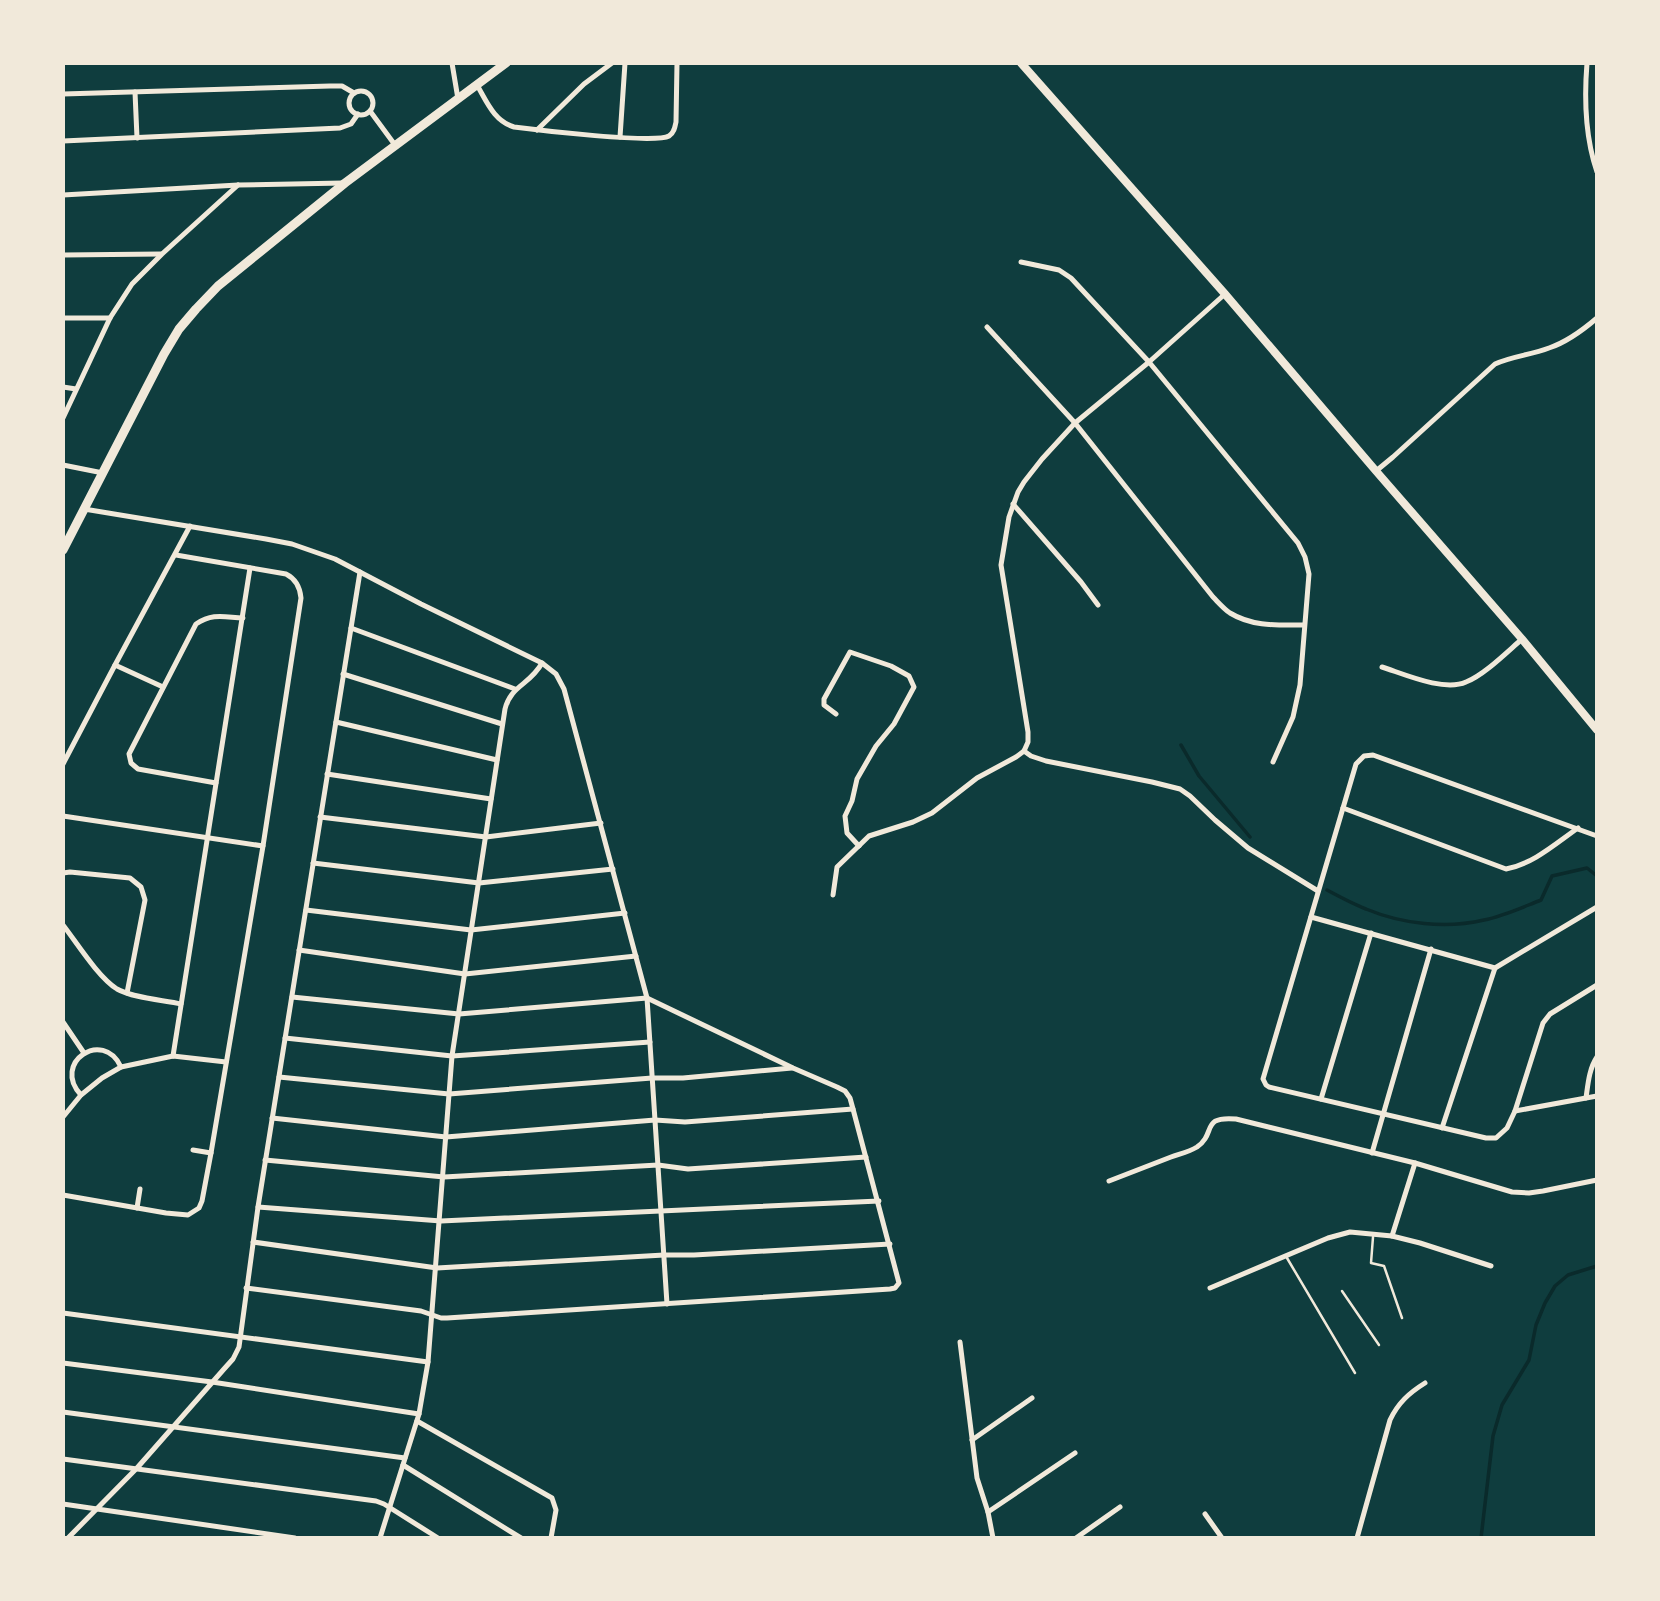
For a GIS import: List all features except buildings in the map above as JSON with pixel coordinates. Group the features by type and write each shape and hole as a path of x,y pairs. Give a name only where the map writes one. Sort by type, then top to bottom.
{"main road":[{"path":"63,550 164,354 179,329 196,309 225,280 345,183 506,63"},
{"path":"1021,63 1225,294 1597,730"}],"street":[{"path":"452,63 457,99"},
{"path":"537,130 584,83 612,63"},
{"path":"620,137 625,63"},
{"path":"477,85 498,119 506,125 620,137 661,138 671,135 676,122 677,63"},
{"path":"1587,63 1586,118 1597,172"},
{"path":"63,94 330,86 342,86 354,93"},
{"path":"362,91 369,94 373,100 370,111 358,114 352,110 349,103 354,93 362,91"},
{"path":"135,92 137,138"},
{"path":"370,111 396,146"},
{"path":"63,141 340,128 351,124 358,114"},
{"path":"63,195 238,185 345,183"},
{"path":"63,418 110,318 132,284 238,185"},
{"path":"63,255 162,254"},
{"path":"1021,261 1059,270 1071,278 1149,362 1298,543 1309,573 1300,685 1293,717 1273,762"},
{"path":"833,895 838,867 869,836 932,813 977,778 1024,751 1028,732 1001,565 1013,504 1024,482 1075,423 1225,294"},
{"path":"63,318 110,318"},
{"path":"1376,471 1495,364 1568,340 1597,318"},
{"path":"987,327 1075,423 1213,597 1229,612 1249,621 1268,625 1304,625"},
{"path":"63,387 76,389"},
{"path":"63,465 103,473"},
{"path":"1013,504 1098,605"},
{"path":"84,509 292,544 335,559 541,663 556,674 564,689 647,998 667,1304"},
{"path":"63,764 190,526"},
{"path":"63,1195 188,1215 198,1208 202,1200 211,1153 263,846 301,598 298,584 286,574 176,555"},
{"path":"173,1056 250,568"},
{"path":"68,1538 137,1468 237,1351 265,1160 360,572"},
{"path":"216,783 138,769 131,763 129,754 195,624 215,616 243,618"},
{"path":"351,628 515,689"},
{"path":"1382,667 1441,684 1464,684 1522,639"},
{"path":"836,714 824,705 824,699 850,652 891,666 909,676 914,687 894,724 876,746 857,779 845,816 847,833 859,846"},
{"path":"380,1538 418,1418 428,1362 452,1056 502,723 507,700 515,689 533,676 541,663"},
{"path":"115,665 163,687"},
{"path":"343,674 502,723"},
{"path":"335,722 497,760"},
{"path":"1024,751 1039,759 1180,789 1248,848 1318,891"},
{"path":"1597,836 1373,755 1364,755 1356,764 1264,1082 1269,1087 1486,1139 1496,1138 1507,1128 1515,1111 1543,1023 1550,1014 1597,985"},
{"path":"327,774 491,799"},
{"path":"1343,808 1506,869 1518,867 1531,860 1578,828"},
{"path":"63,816 263,846"},
{"path":"320,817 485,837 601,823"},
{"path":"313,863 479,883 613,869"},
{"path":"63,873 130,878 141,887 145,900 127,993"},
{"path":"1443,1128 1495,968 1597,906"},
{"path":"306,910 471,930 625,913"},
{"path":"1311,917 1495,968"},
{"path":"63,925 100,974 117,989 181,1004"},
{"path":"1321,1099 1371,933"},
{"path":"1372,1153 1431,949"},
{"path":"299,950 465,974 636,956"},
{"path":"246,1287 421,1311 447,1318 890,1289 897,1286 899,1278 850,1098 845,1091 647,998 459,1014 292,997"},
{"path":"63,1021 84,1053"},
{"path":"285,1038 452,1056 650,1042"},
{"path":"81,1095 74,1085 72,1073 76,1062 84,1053 104,1050 116,1058 121,1066"},
{"path":"63,1117 81,1095 121,1066 173,1056 226,1062"},
{"path":"1586,1098 1592,1063 1597,1057"},
{"path":"279,1077 449,1094 793,1068"},
{"path":"1515,1111 1597,1096"},
{"path":"272,1118 446,1137 655,1120 685,1122 853,1109"},
{"path":"1109,1181 1196,1148 1206,1137 1212,1123 1225,1118 1415,1163 1521,1193 1597,1180"},
{"path":"193,1150 211,1153"},
{"path":"265,1160 444,1177 658,1165 688,1169 866,1157"},
{"path":"1392,1236 1415,1163"},
{"path":"137,1208 140,1189"},
{"path":"258,1207 441,1221 879,1201"},
{"path":"1210,1288 1350,1232 1392,1236 1491,1266"},
{"path":"253,1242 437,1268 890,1244"},
{"path":"63,1313 428,1362"},
{"path":"960,1342 977,1478 993,1538"},
{"path":"63,1363 212,1382 418,1418 549,1496 556,1510 551,1538"},
{"path":"1357,1538 1395,1408 1425,1383"},
{"path":"972,1440 1032,1398"},
{"path":"63,1412 404,1461 521,1538"},
{"path":"988,1512 1075,1453"},
{"path":"63,1459 376,1501 438,1538"},
{"path":"63,1504 295,1538"},
{"path":"1076,1538 1120,1507"},
{"path":"1205,1514 1222,1538"}],"lane":[{"path":"1373,1234 1371,1263 1384,1266 1402,1318"},
{"path":"1286,1257 1354,1373"},
{"path":"1342,1291 1380,1345"}],"waterway":[{"path":"1181,745 1199,776 1250,837"},
{"path":"1327,890 1361,907 1394,918 1455,924 1491,918 1541,900 1552,876 1587,868 1597,876"},
{"path":"1481,1538 1493,1436 1502,1405 1529,1360 1536,1325 1545,1303 1555,1286 1568,1275 1597,1266"}]}
